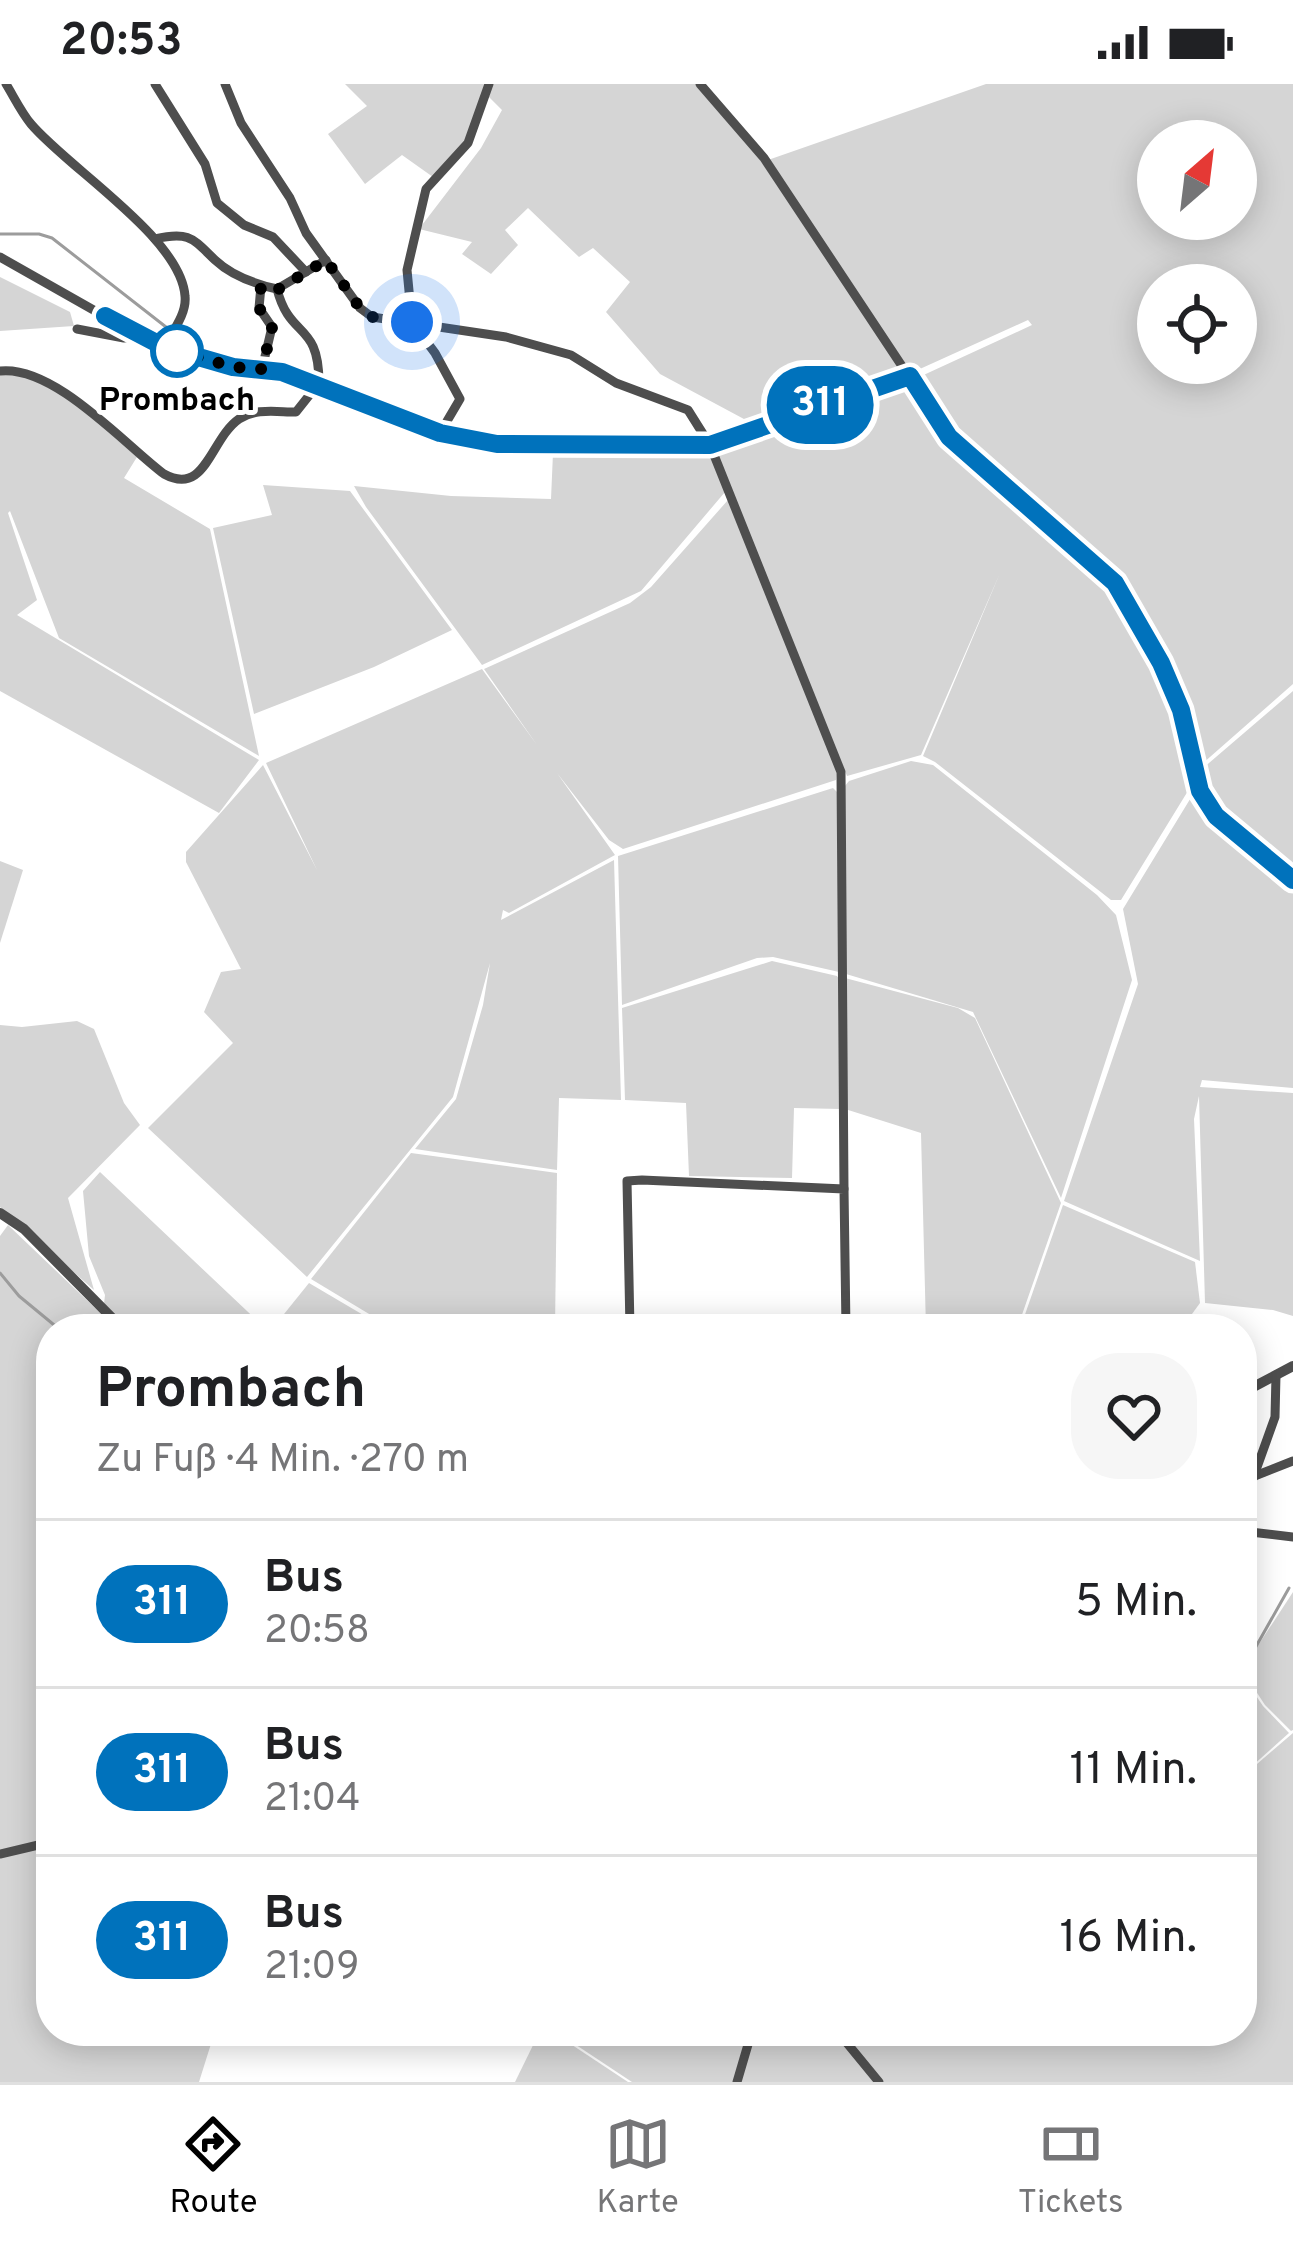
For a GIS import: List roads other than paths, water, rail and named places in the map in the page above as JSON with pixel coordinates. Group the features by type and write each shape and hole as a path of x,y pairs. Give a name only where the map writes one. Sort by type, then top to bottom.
{"street":[{"path":"6,84 30,123 155,239 179,275 184,310 164,347"},
{"path":"155,84 205,164 217,203 244,224 273,237 306,272"},
{"path":"225,84 244,129 290,198 305,233 360,308 372,317 506,337 571,355 616,383 688,410 710,445 841,772 846,1314"},
{"path":"440,433 460,400 412,322 407,270 427,189 468,142 489,84"},
{"path":"700,84 764,158 949,437 1115,583 1161,663 1181,710 1200,791 1216,816 1293,880"},
{"path":"155,239 186,237 205,245 213,259 245,280 277,290 326,260"},
{"path":"0,256 136,336 164,347 233,367 319,383 378,412 440,433 497,444 710,445 910,376"},
{"path":"261,286 259,308 272,328 262,369"},
{"path":"0,371 11,370 52,386 175,480 194,478 217,440 237,420 253,412 296,412 319,383 318,352 311,337 283,311 277,290"},
{"path":"77,329 136,336"},
{"path":"630,1314 627,1181 844,1189"},
{"path":"0,1213 25,1229 109,1314"},
{"path":"1257,1386 1293,1366"},
{"path":"1257,1471 1275,1417 1276,1375"},
{"path":"1257,1476 1293,1461"},
{"path":"1257,1533 1293,1537"},
{"path":"0,1854 36,1846"},
{"path":"737,2082 748,2046"},
{"path":"849,2046 879,2082"}],"waterway":[{"path":"0,234 52,238 166,327"},
{"path":"0,1273 41,1314"},
{"path":"1257,1645 1289,1588"}],"place":[{"name":"Prombach","path":"177,351"}]}
